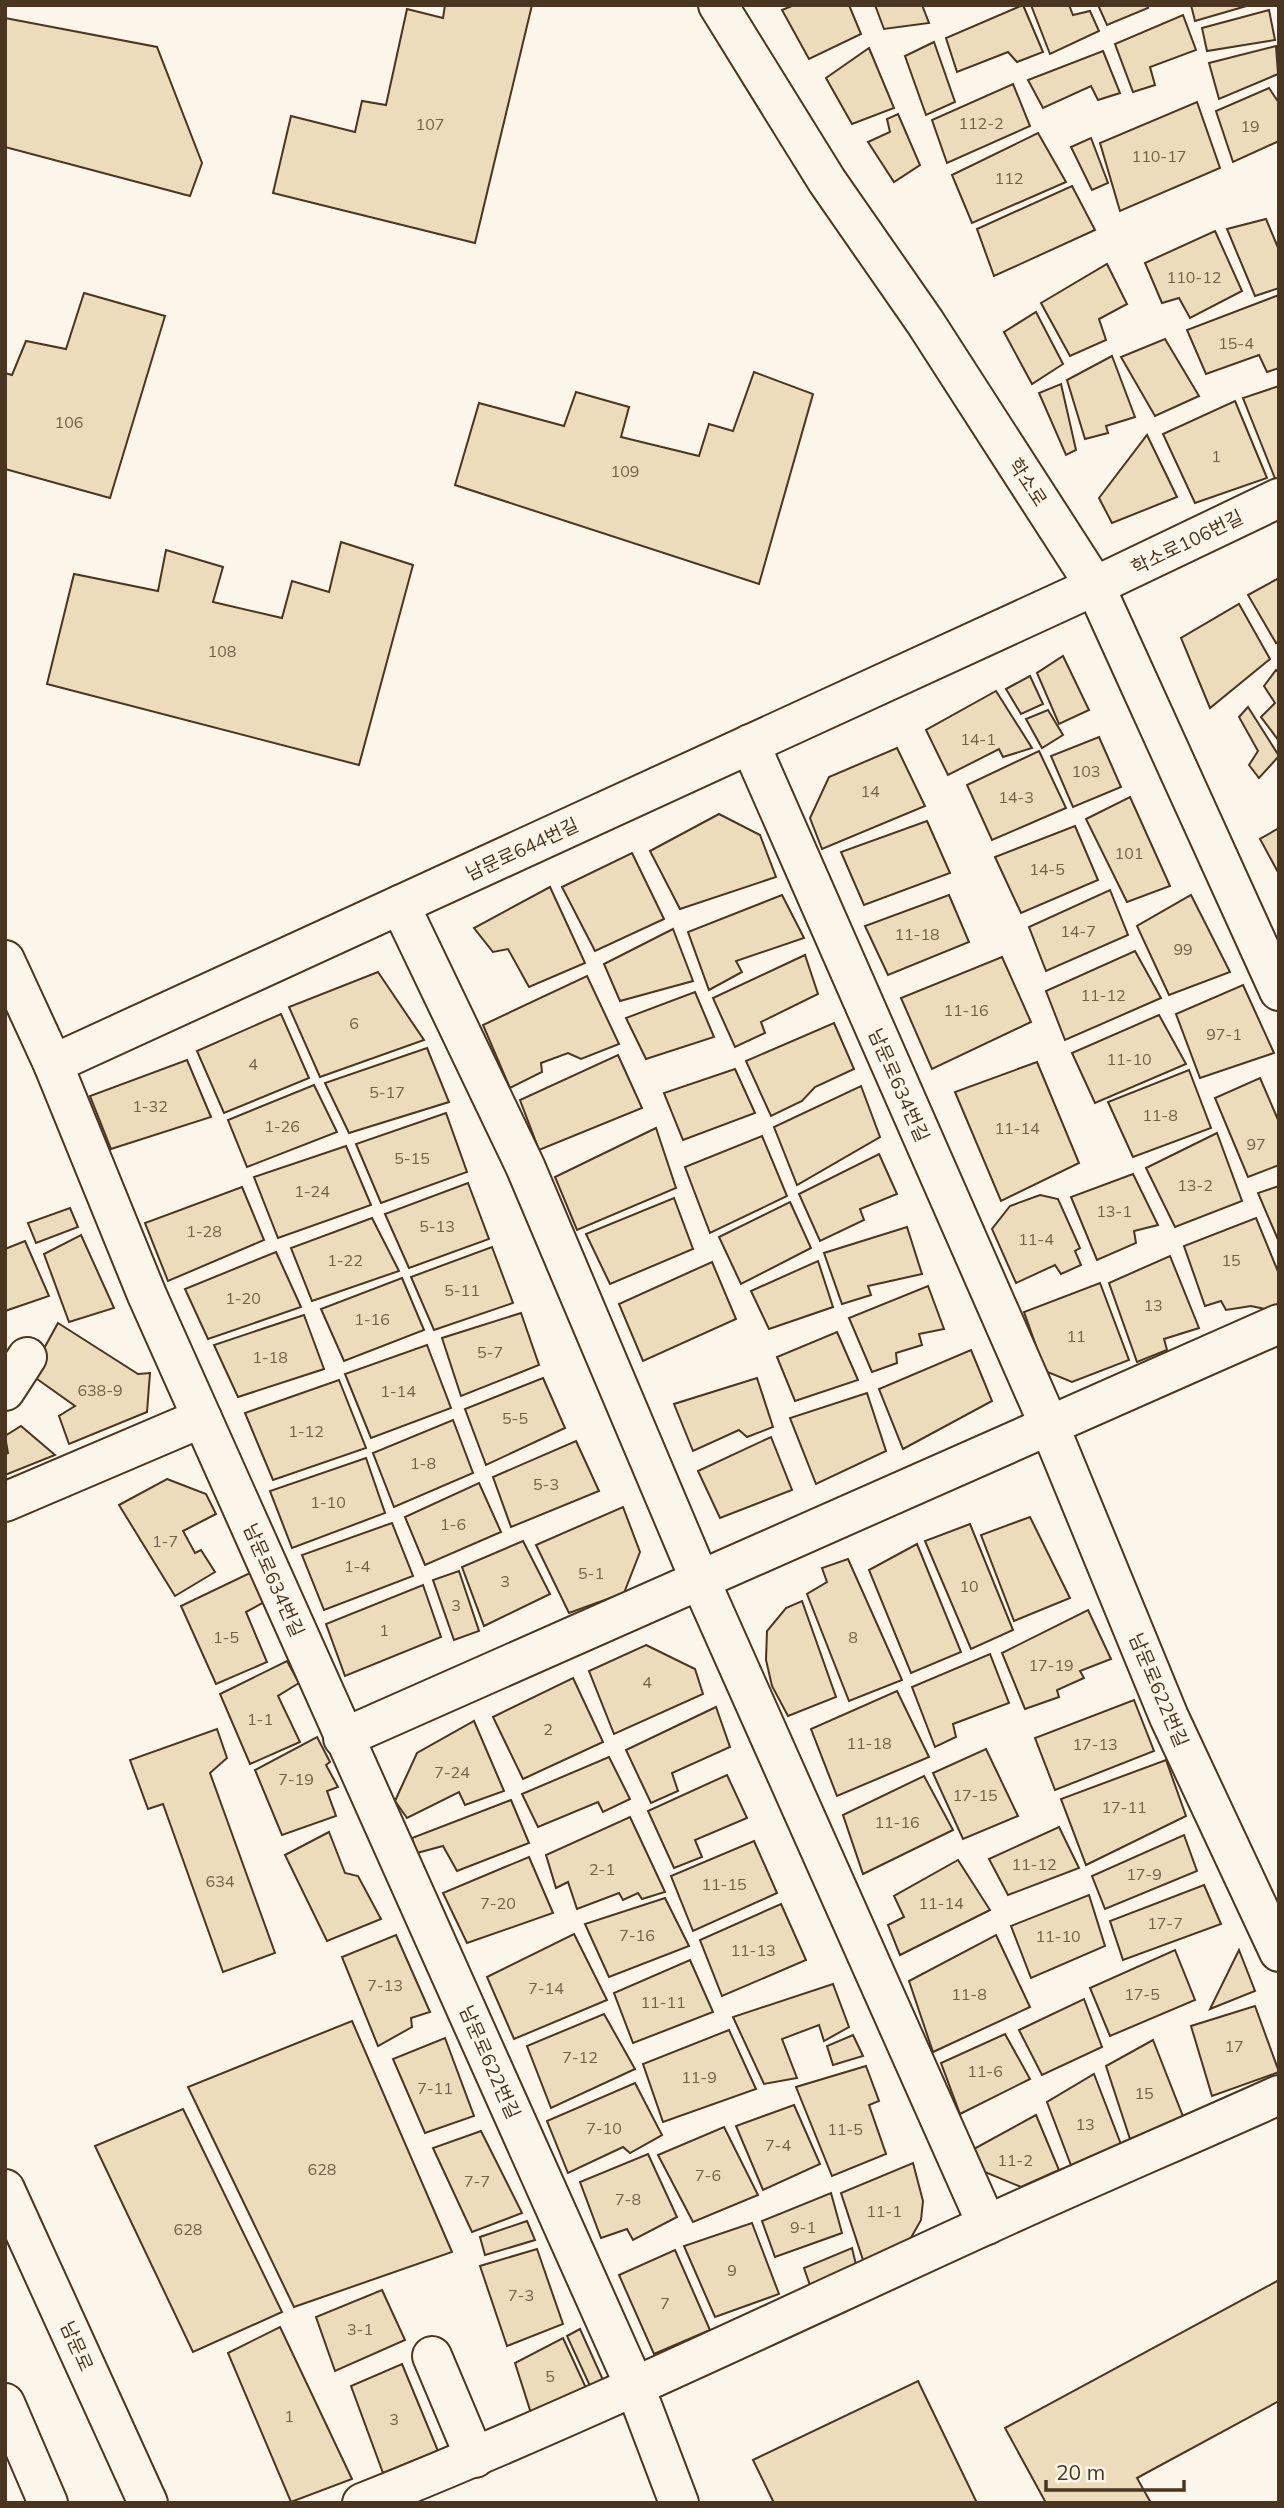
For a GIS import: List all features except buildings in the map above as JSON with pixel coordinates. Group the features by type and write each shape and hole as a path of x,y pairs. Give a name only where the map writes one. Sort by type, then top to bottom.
{"street":[{"name":"학소로","path":"718,5 827,181 925,322 1095,586 1279,990"},
{"name":"학소로106번길","path":"1095,586 1279,498"},
{"name":"남문로644번길","path":"53,1064 1095,586"},
{"name":"남문로634번길","path":"750,744 1049,1425"},
{"path":"400,905 525,1166 700,1580 986,2225"},
{"path":"5,960 53,1064"},
{"name":"남문로634번길","path":"53,1064 147,1295 344,1738"},
{"path":"344,1738 1279,1324"},
{"path":"5,1391 27,1357"},
{"path":"5,1502 202,1418"},
{"name":"남문로622번길","path":"1049,1425 1169,1717 1279,1952"},
{"name":"남문로622번길","path":"344,1738 635,2387 679,2503"},
{"path":"362,2503 475,2459 986,2225 1279,2095"},
{"name":"남문로","path":"5,2189 148,2503"},
{"path":"432,2356 475,2459"},
{"path":"5,2403 48,2503"}]}
